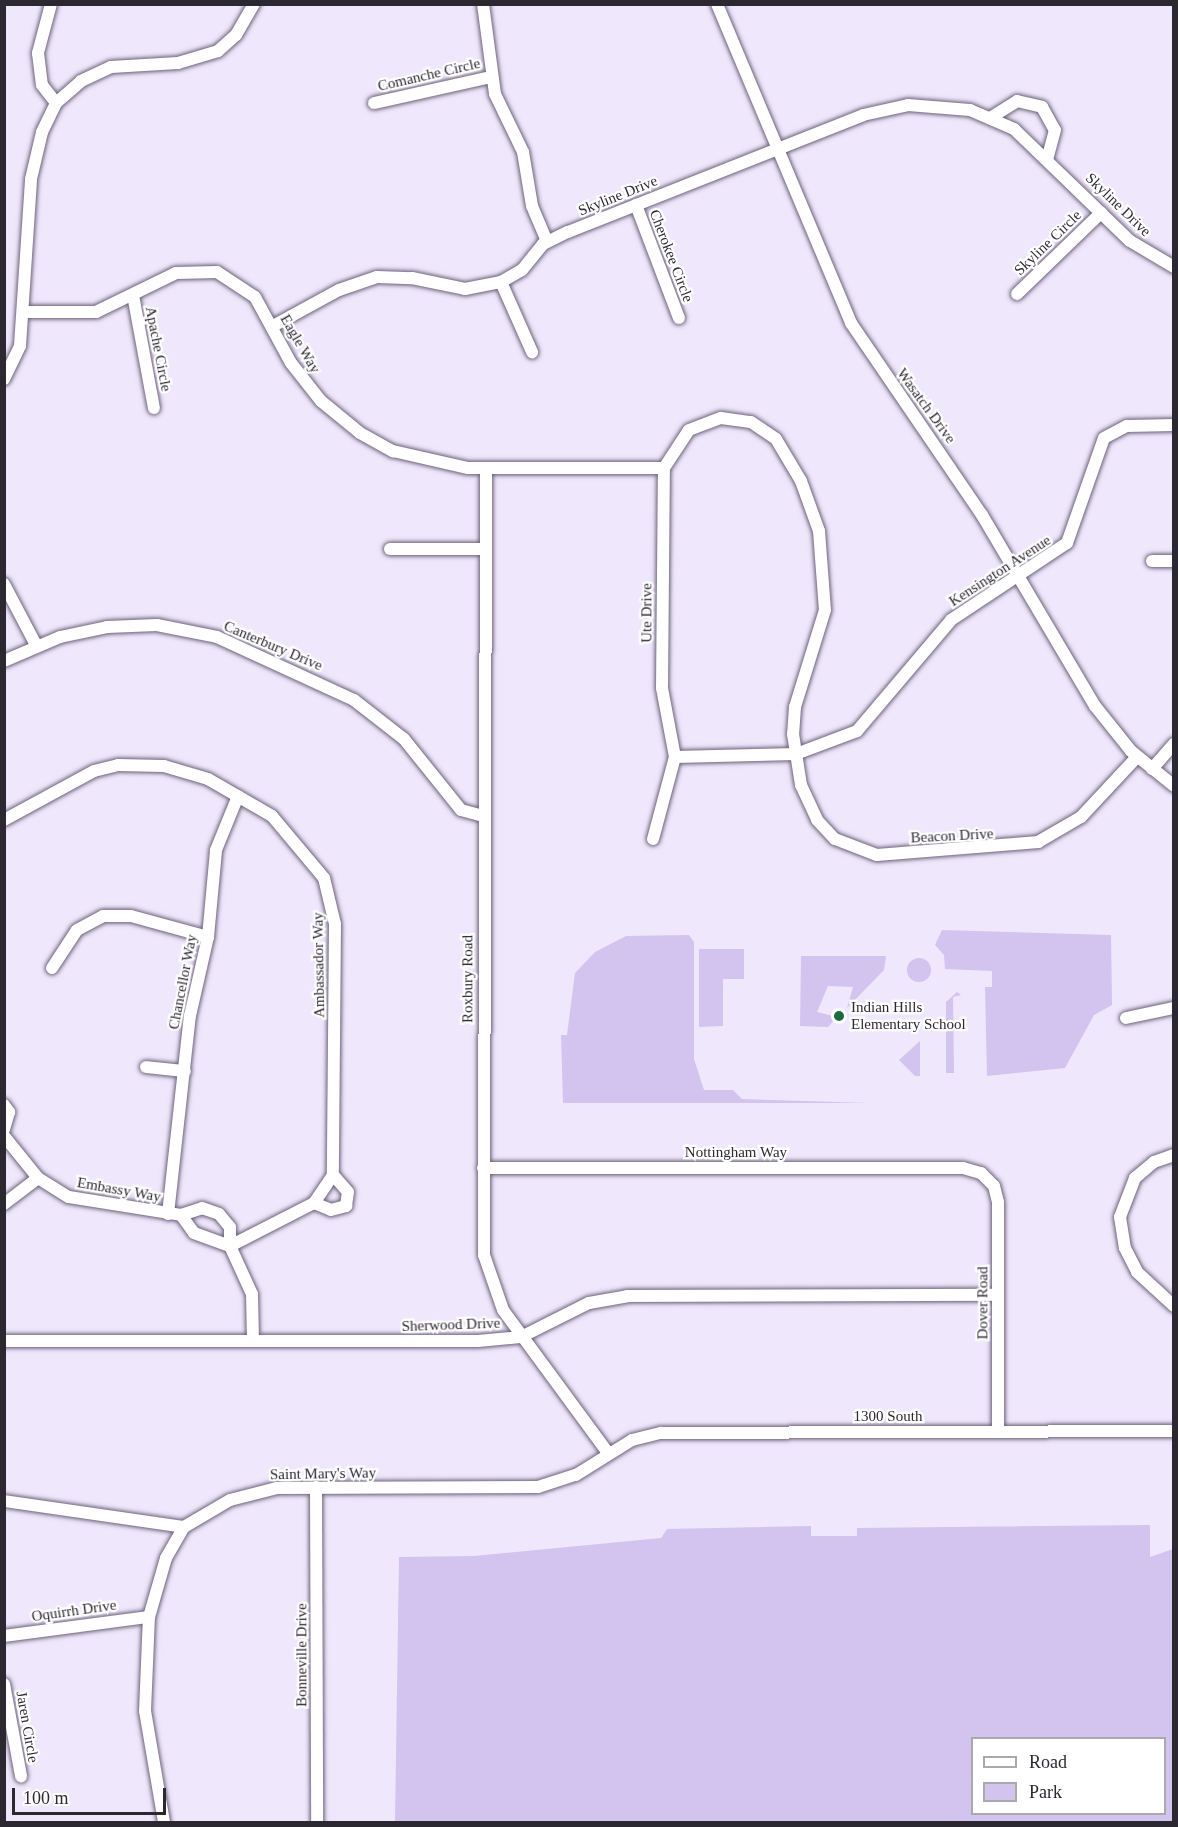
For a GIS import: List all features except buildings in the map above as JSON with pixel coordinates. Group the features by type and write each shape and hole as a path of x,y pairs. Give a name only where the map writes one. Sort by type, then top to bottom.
{"street":[{"path":"51,4 38,53 42,85 56,103"},
{"path":"4,379 18,355 23,312 30,187 42,132 56,103 81,81 111,67 178,63 212,54 236,35 254,4"},
{"path":"483,4 490,77 523,152 532,206 548,241"},
{"name":"Wasatch Drive","path":"717,4 851,323 1019,575 1089,697 1137,757 1173,786"},
{"name":"Comanche Circle","path":"374,103 490,77"},
{"path":"990,118 1017,101 1042,107 1055,130 1048,157"},
{"name":"Skyline Drive","path":"273,326 339,290 376,277 412,278 465,289 501,282 522,270 548,241 779,147 893,106 940,105 990,118 1048,157 1101,213 1138,247 1173,267"},
{"name":"Cherokee Circle","path":"636,205 679,318"},
{"name":"Skyline Circle","path":"1017,294 1101,213"},
{"name":"Eagle Way","path":"23,312 83,314 133,295 186,270 217,272 247,288 273,326 310,389 360,434 411,458 486,468 664,468"},
{"path":"501,282 532,352"},
{"name":"Apache Circle","path":"133,295 154,408"},
{"name":"Beacon Drive","path":"664,468 689,430 733,418 770,433 801,481 819,531 826,592 818,645 795,707 796,754 801,785 822,826 850,849 877,855 1038,842 1081,817 1137,757"},
{"name":"Kensington Avenue","path":"675,757 796,754 857,731 941,629 1019,575 1060,550 1072,535 1104,438 1127,426 1173,425"},
{"name":"Roxbury Road","path":"486,468 483,549 483,1168 486,1264 499,1302 521,1336 608,1454"},
{"name":"Ute Drive","path":"664,468 662,688 675,757"},
{"path":"390,549 483,549"},
{"path":"1152,561 1173,561"},
{"path":"4,584 36,645"},
{"name":"Canterbury Drive","path":"4,661 36,645 84,631 132,625 179,628 234,643 362,706 404,739 460,810 483,816"},
{"path":"1152,769 1173,744"},
{"path":"653,839 675,757"},
{"name":"Ambassador Way","path":"4,820 74,780 118,765 180,770 238,796 289,831 318,869 333,900 333,1175 348,1192 346,1206 331,1210 314,1203"},
{"name":"Chancellor Way","path":"168,1214 191,1007 208,937 218,842 238,796"},
{"path":"52,968 77,930 112,915 208,937"},
{"path":"1126,1018 1173,1008"},
{"path":"146,1067 185,1071"},
{"path":"4,1105 4,1129"},
{"name":"Embassy Way","path":"4,1136 38,1178 77,1200 168,1214 181,1215 202,1208 219,1214 230,1227 230,1246 252,1294 253,1341"},
{"path":"1173,1155 1154,1162 1135,1178 1120,1217 1137,1272 1173,1306"},
{"name":"Nottingham Way","path":"483,1168 963,1168 986,1177"},
{"path":"181,1215 194,1233 230,1246 314,1203 333,1175"},
{"name":"Dover Road","path":"986,1177 998,1196 998,1432"},
{"path":"4,1204 38,1178"},
{"name":"Sherwood Drive","path":"4,1341 253,1341 521,1336 589,1304 627,1296 998,1295"},
{"name":"1300 South","path":"608,1454 632,1440 661,1433 1173,1431"},
{"name":"Saint Mary's Way","path":"184,1527 246,1494 316,1487 538,1487 576,1475 608,1454"},
{"name":"Bonneville Drive","path":"316,1487 317,1822"},
{"path":"4,1501 184,1527 164,1565 149,1617 145,1711 164,1822"},
{"name":"Oquirrh Drive","path":"4,1636 149,1617"},
{"name":"Jaren Circle","path":"4,1684 21,1776"}],"green space":[{"path":"942,930 1111,935 1112,1005 1094,1015 1065,1068 987,1076 985,987 992,987 992,971 945,969 944,955 935,945"},
{"path":"689,935 694,942 694,1059 704,1090 733,1090 742,1099 869,1103 563,1103 561,1035 567,1035 575,973 595,952 626,936"},
{"path":"699,949 744,949 744,979 723,979 723,1026 699,1027"},
{"path":"801,956 886,956 884,970 847,1008 853,987 828,986 817,1012 837,1017 828,1027 800,1026"},
{"path":"919,958 928,961 931,970 928,979 919,982 910,979 907,970 910,961"},
{"path":"957,992 961,995 953,997 954,1073 946,1073 946,1002"},
{"path":"920,1041 920,1076 915,1076 899,1060"},
{"path":"1150,1525 1150,1557 1173,1549 1173,1822 395,1822 399,1557 474,1556 661,1538 667,1529 811,1526 811,1536 857,1536 857,1528"}],"place":[{"name":"Indian Hills Elementary School","path":"839,1016"}]}
